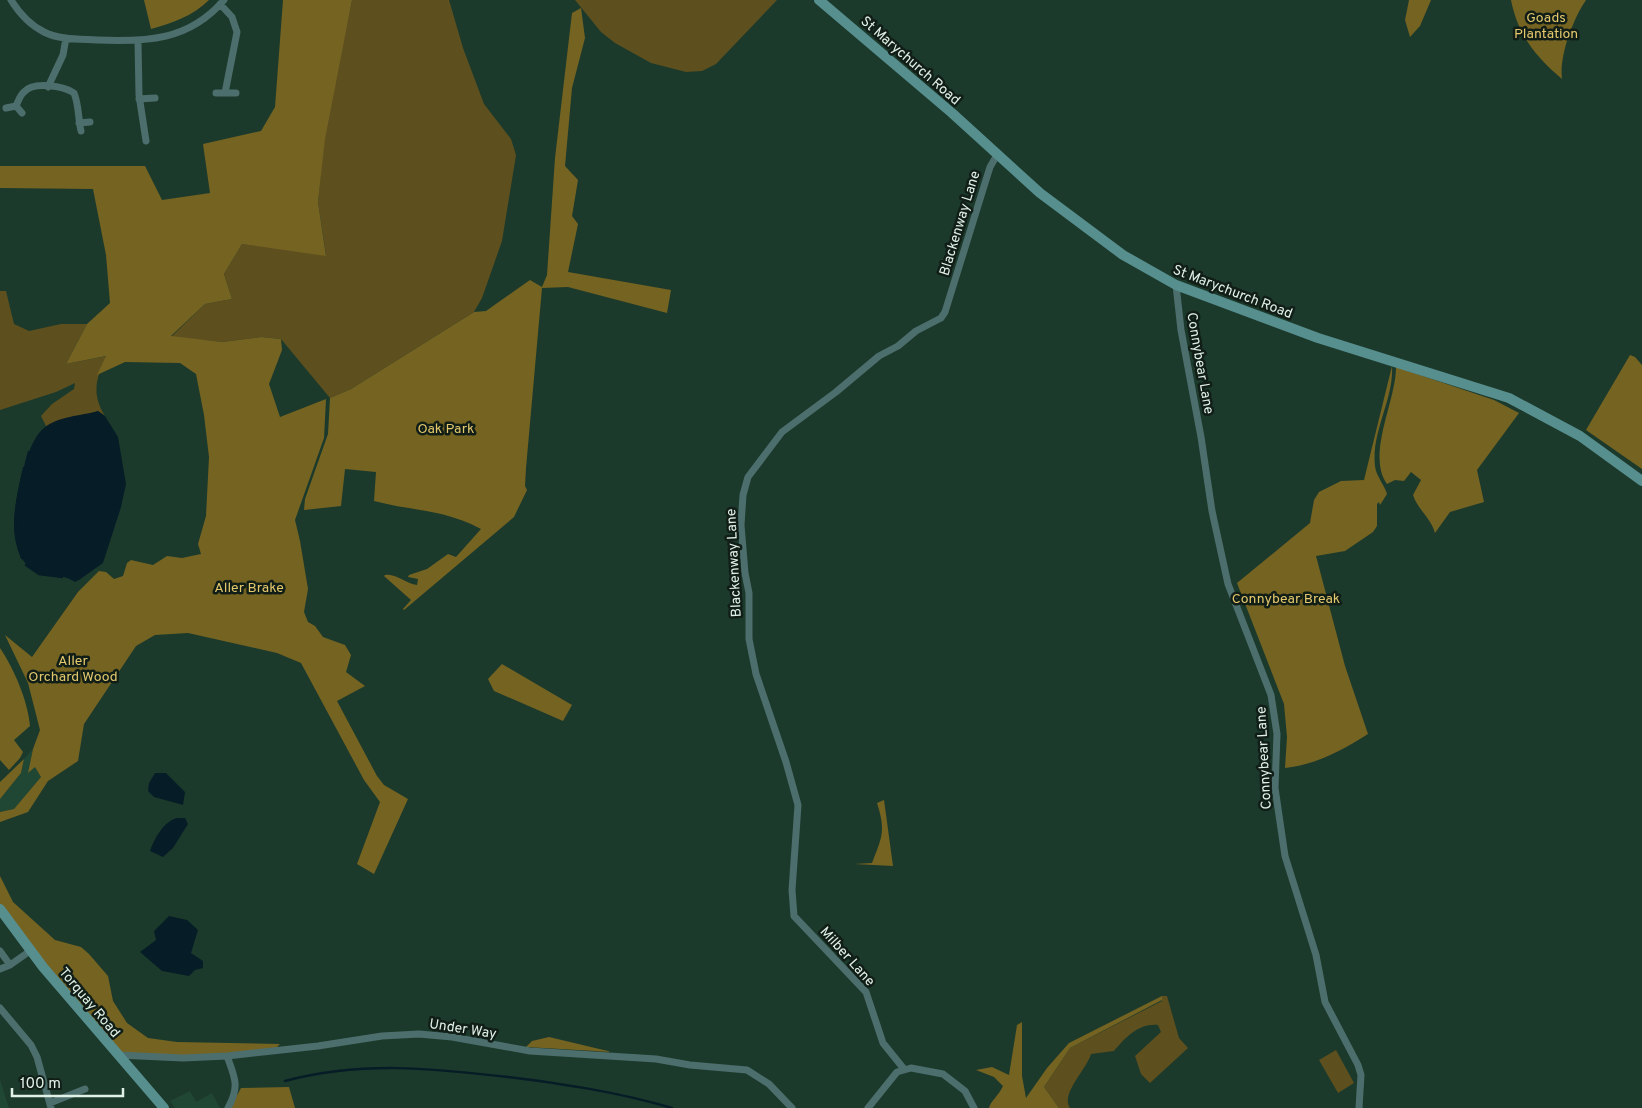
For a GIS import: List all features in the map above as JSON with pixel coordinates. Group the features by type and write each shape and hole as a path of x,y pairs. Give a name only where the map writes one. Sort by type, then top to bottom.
{"street":[{"path":"11,0 30,22 43,31 66,38 138,41 167,37 184,30 200,22 222,2 232,17 237,32 226,82 226,93"},
{"name":"St Marychurch Road","path":"819,0 952,113 1040,193 1123,256 1176,285 1318,338 1509,398 1580,436 1642,481"},
{"path":"48,87 63,55 66,38"},
{"path":"138,41 139,99 146,141"},
{"path":"6,108 16,106 24,92 38,86 65,88 74,93 77,100 81,131"},
{"path":"216,93 236,93"},
{"path":"139,99 155,98"},
{"path":"16,106 22,113"},
{"path":"79,123 90,122"},
{"name":"Blackenway Lane","path":"794,916 792,890 798,805 786,762 756,674 749,639 749,593 744,573 741,524 743,495 748,477 782,432 836,392 879,356 898,346 916,331 941,318 945,312 990,167 997,155"},
{"name":"Connybear Lane","path":"1176,285 1181,330 1201,437 1212,511 1228,584 1272,695 1277,734 1275,788 1285,856 1316,955 1325,1002 1358,1065 1361,1076 1359,1108"},
{"name":"Torquay Road","path":"0,909 30,951 164,1108"},
{"name":"Milber Lane","path":"794,916 866,992 882,1043 904,1069"},
{"path":"0,951 10,965"},
{"path":"0,969 10,965 30,951"},
{"path":"0,1008 31,1045 37,1057 50,1105 85,1089"},
{"name":"Under Way","path":"117,1055 183,1058 227,1056 318,1046 382,1036 419,1034 452,1037 530,1051 656,1059 690,1065 747,1070 769,1084 792,1108"},
{"path":"227,1056 236,1080 236,1092 228,1108"},
{"path":"868,1108 897,1072 904,1069 921,1068 943,1074 965,1091 974,1108"}],"shaded area":[{"path":"352,0 449,0 463,48 484,104 511,139 516,155 502,241 482,298 474,312 351,389 330,398 281,339 261,337 222,342 171,337 205,304 232,299 224,274 242,244 326,255 318,202 325,130"},
{"path":"575,0 777,0 716,64 702,71 686,72 651,63 615,43 601,32"},
{"path":"0,291 6,291 14,324 29,331 61,324 87,324 66,364 107,356 100,371 97,386 98,400 105,416 98,411 46,426 41,416 52,404 74,389 75,383 56,392 0,410"},
{"path":"33,749 29,772 35,766 41,777 14,809 0,812 0,799 21,773 24,759"},
{"path":"1162,996 1167,996 1179,1038 1188,1048 1150,1083 1141,1074 1135,1056 1161,1032 1158,1025 1145,1026 1128,1036 1114,1051 1091,1054 1068,1096 1070,1108 1059,1108 1044,1087 1070,1048 1162,1001"},
{"path":"1336,1050 1354,1083 1338,1093 1319,1060"},
{"path":"0,1079 3,1089 9,1108 0,1108"},
{"path":"190,1091 196,1102 212,1093 220,1108 175,1108 170,1101"}],"green space":[{"path":"144,0 209,0 189,15 151,29"},
{"path":"283,0 352,0 325,139 318,202 326,256 242,244 224,274 232,299 205,304 171,336 222,342 261,337 281,339 282,350 269,384 280,417 326,399 324,438 295,520 308,589 304,612 308,622 315,626 323,637 345,645 351,655 346,672 365,686 337,701 377,776 384,785 408,799 374,874 357,864 380,802 364,780 301,663 277,653 188,633 155,635 136,646 84,724 78,761 48,781 28,812 0,822 0,812 14,809 41,777 35,767 28,773 33,749 40,730 28,683 5,635 32,657 78,592 99,571 106,572 114,579 123,576 127,563 131,560 153,565 167,556 182,558 201,554 198,544 206,516 209,457 204,415 196,374 180,363 125,362 97,375 106,356 66,364 87,324 110,303 106,255 93,189 0,188 0,166 145,166 162,200 210,193 203,144 261,131 275,107"},
{"path":"1409,0 1431,0 1420,26 1410,37 1405,20"},
{"name":"Goads Plantation","path":"1511,0 1586,0 1576,17 1568,38 1563,60 1562,79 1529,44 1518,24"},
{"name":"Oak Park","path":"581,8 585,38 572,88 565,166 578,180 572,216 578,224 568,272 671,290 667,313 568,287 542,288 526,468 525,486 527,490 514,517 404,610 411,600 384,576 393,576 417,585 418,579 408,577 409,575 427,569 448,554 456,557 481,529 467,522 441,514 374,501 376,472 345,469 341,506 304,510 305,499 328,434 330,398 351,389 474,312 486,311 530,280 542,287 547,275 555,158 572,13"},
{"path":"1630,355 1635,357 1642,365 1642,469 1586,430"},
{"name":"Connybear Break","path":"1392,366 1390,391 1376,441 1375,466 1378,477 1387,494 1380,505 1379,502 1377,504 1377,526 1373,532 1345,551 1316,556 1345,666 1368,734 1328,756 1307,764 1285,768 1287,737 1284,704 1237,583 1310,523 1314,500 1319,492 1341,481 1364,480"},
{"path":"1396,367 1494,400 1519,413 1477,470 1484,502 1450,512 1435,533 1431,523 1413,495 1421,480 1411,472 1404,481 1395,480 1387,484 1381,472 1381,443 1395,381"},
{"path":"0,648 19,686 29,716 30,726 14,740 23,752 9,770 0,760"},
{"path":"502,664 572,705 563,721 494,691 488,679"},
{"path":"24,759 21,773 0,799 0,782"},
{"path":"884,800 893,866 854,864 872,863 882,834 877,803"},
{"path":"0,876 13,902 55,940 81,947 89,954 108,976 113,1001 127,1023 148,1038 177,1042 280,1044 273,1051 227,1056 117,1055 22,940 0,904"},
{"path":"1162,996 1162,1000 1070,1048 1044,1087 1059,1108 989,1108 1003,1086 994,1077 976,1070 992,1067 1009,1075 1017,1025 1022,1022 1022,1076 1026,1098 1047,1068 1069,1043"},
{"path":"549,1037 612,1052 526,1047 532,1041"},
{"path":"289,1087 295,1108 230,1108 241,1088"}],"water":[{"path":"98,411 105,416 118,437 126,484 121,507 103,563 75,582 63,577 37,572 31,569 23,560 18,550 15,535 16,502 27,459 38,435 44,428 56,421"},
{"path":"155,773 166,773 185,792 183,805 154,797 148,791 149,783"},
{"path":"177,818 185,818 188,824 173,848 163,857 150,851 154,841 164,827"},
{"path":"169,916 187,920 198,930 191,953 203,961 203,968 195,970 189,976 162,971 140,952 156,940 154,931"}],"waterway":[{"path":"26,463 29,452"},
{"path":"22,558 16,536 16,513 24,468"},
{"path":"26,565 39,574 62,577"},
{"path":"285,1081 341,1071 396,1068 424,1069 508,1077 570,1086 631,1097 672,1108"}],"park label":[{"name":"Aller Brake","path":"249,587"},
{"name":"Aller Orchard Wood","path":"73,668"}]}
